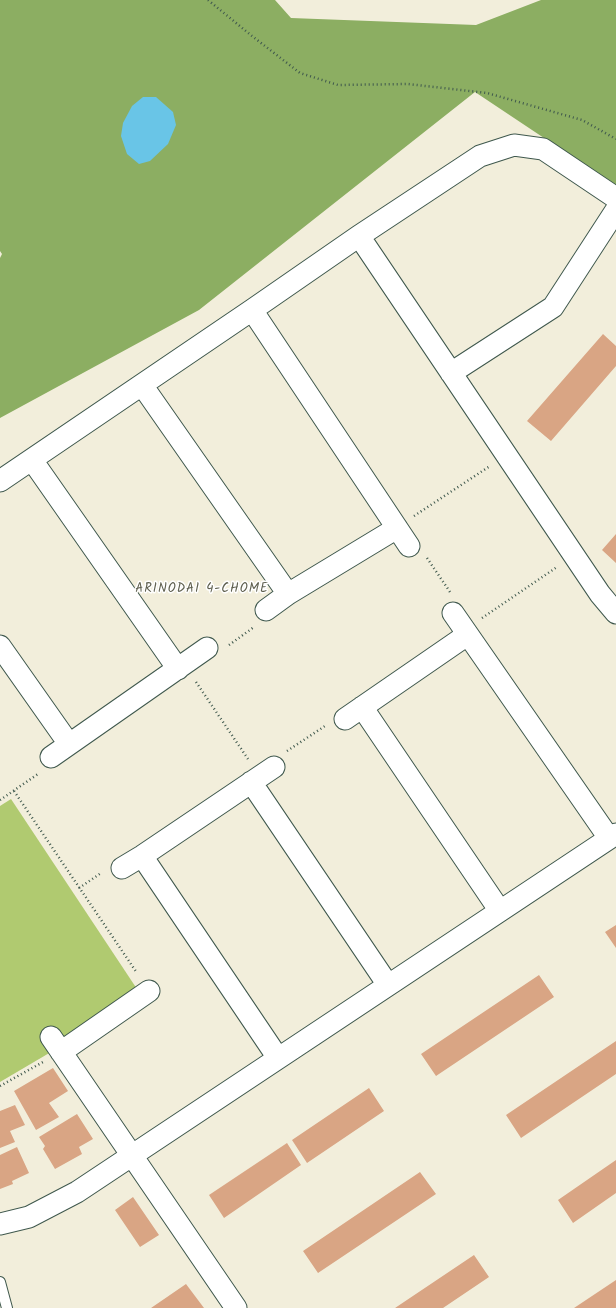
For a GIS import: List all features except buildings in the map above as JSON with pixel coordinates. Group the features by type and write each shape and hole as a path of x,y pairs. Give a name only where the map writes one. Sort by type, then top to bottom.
{"street":[{"path":"0,481 359,236 480,156 514,145 543,149 616,198"},
{"path":"451,373 552,307 616,210"},
{"path":"359,236 574,556 600,594 616,613"},
{"path":"252,310 410,546"},
{"path":"142,385 288,594"},
{"path":"32,460 181,667"},
{"path":"266,610 288,594 397,528"},
{"path":"0,1224 29,1217 76,1192 613,836 467,635 453,613"},
{"path":"345,719 467,635"},
{"path":"0,646 69,744"},
{"path":"51,757 207,648"},
{"path":"362,707 500,911"},
{"path":"122,868 262,775 388,985"},
{"path":"142,856 278,1058"},
{"path":"149,991 56,1044 236,1308"}],"lane":[{"path":"0,1282 7,1308"}],"path":[{"path":"208,0 300,73 338,84 408,84 487,93 582,120 616,139"},
{"path":"397,528 507,455"},
{"path":"410,546 416,542 461,608 453,613"},
{"path":"467,635 470,627 475,623 574,556"},
{"path":"207,648 213,656 270,616 266,610"},
{"path":"181,667 262,775 270,761 342,715 345,719"},
{"path":"0,800 54,763 51,757"},
{"path":"14,791 149,991"},
{"path":"0,1086 56,1044"}],"green space":[{"path":"0,0 275,0 291,18 476,25 541,0 616,0 616,186 475,92 199,310 0,418 0,258 2,254 0,251"},
{"path":"11,799 137,989 51,1052 0,1082 0,806"}],"water":[{"path":"143,97 156,97 173,112 176,125 168,144 150,161 139,164 127,154 121,136 123,123 132,106"}],"district":[{"name":"ARINODAI 4-CHOME","path":"202,590"}]}
